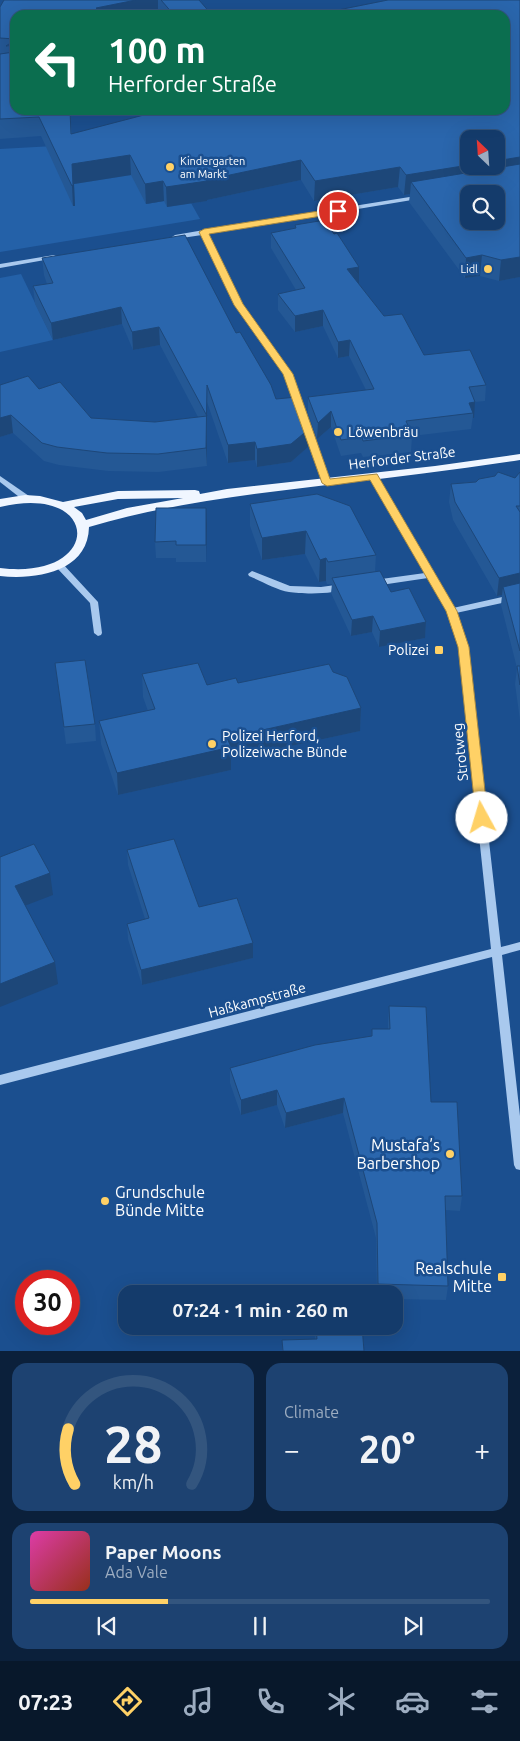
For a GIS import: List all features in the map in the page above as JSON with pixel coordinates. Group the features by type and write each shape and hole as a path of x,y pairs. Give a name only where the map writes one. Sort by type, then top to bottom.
{"main road":[{"name":"Herforder Straße","path":"64,505 118,495 227,493 327,483 520,457"},
{"name":"Herforder Straße","path":"83,525 127,512 227,493"},
{"path":"0,503 26,498 47,499 64,505 76,514 83,525 83,540 75,553 59,565 37,573 6,573 0,584"}],"street":[{"path":"165,238 434,195"},
{"path":"204,232 239,305 288,374 327,483"},
{"path":"0,266 58,256"},
{"name":"Strotweg","path":"373,477 451,611 463,647 520,1165"},
{"path":"0,478 26,498"},
{"path":"59,565 94,602 98,633"},
{"path":"252,574 289,589 321,590 348,586"},
{"path":"367,584 430,575"},
{"path":"451,611 520,596"},
{"name":"Haßkampstraße","path":"0,1080 520,946"}],"shaded area":[{"path":"72,145 138,173 146,204 164,201 191,203 200,219 0,252 0,149"},
{"path":"21,274 53,340 0,352 0,278"}],"building":[{"path":"4,0 136,0 96,8 98,10 10,10 10,39 0,38 0,7"},
{"path":"161,0 199,0 208,10 170,10"},
{"path":"388,0 520,0 520,157 505,160 505,130 460,130 460,166 406,175 400,167 315,181 301,160 207,181 166,187 163,181 145,184 130,155 72,164 72,186 39,117 0,119 0,54 10,53 10,115 70,115 71,134 144,115 510,115 510,10 338,10"},
{"path":"520,164 520,257 501,260 482,255 466,258 411,182 460,174 505,175 505,166"},
{"path":"325,220 334,234 337,233 359,267 347,269 384,316 402,314 424,355 470,350 486,385 469,387 475,402 469,403 473,413 406,421 412,435 363,441 362,437 341,440 331,411 318,423 308,397 374,389 350,340 338,342 323,310 295,316 278,294 305,288 271,233 296,228 295,225"},
{"path":"185,235 236,333 240,332 271,385 276,399 297,397 309,429 291,444 257,449 255,442 228,445 207,385 207,415 159,327 132,332 121,307 51,323 33,286 53,283 42,258"},
{"path":"28,376 39,389 60,382 91,418 155,422 207,416 206,448 158,454 107,453 57,447 42,443 11,415 0,418 0,385"},
{"path":"498,472 515,478 520,472 520,506 516,506 520,512 520,573 499,578 455,502 451,484 476,482 479,479 495,476"},
{"path":"317,494 350,506 376,555 328,562 326,558 320,560 306,531 262,538 250,504"},
{"path":"156,508 206,508 206,545 176,545 176,541 155,542"},
{"path":"380,571 391,592 409,588 426,622 380,631 373,616 352,620 332,578"},
{"path":"520,583 520,651 503,587"},
{"path":"85,660 95,724 64,727 55,663"},
{"path":"198,663 207,685 236,678 238,683 329,664 333,672 347,677 361,708 227,738 231,747 117,773 99,721 155,709 142,674"},
{"path":"517,666 520,666 520,685"},
{"path":"174,839 199,907 237,898 253,943 141,970 127,924 149,918 127,850"},
{"path":"34,844 50,873 15,886 55,962 0,984 0,857"},
{"path":"389,1006 426,1007 431,1102 457,1102 462,1196 445,1196 448,1286 378,1284 377,1223 344,1098 286,1113 277,1090 241,1100 230,1068 315,1045 372,1036 372,1029 390,1029"},
{"path":"317,1335 363,1335 364,1351 283,1351 282,1340 317,1339"}],"place":[{"name":"Kindergarten am Markt","path":"170,167"},
{"name":"Lidl","path":"488,269"},
{"name":"Löwenbräu","path":"338,432"},
{"name":"Polizei","path":"439,650"},
{"name":"Polizei Herford, Polizeiwache Bünde","path":"212,744"},
{"name":"Mustafa’s Barbershop","path":"450,1154"},
{"name":"Grundschule Bünde Mitte","path":"105,1201"},
{"name":"Realschule Mitte","path":"502,1277"}],"route":[{"path":"338,211 204,232 239,305 288,374 327,483 373,477 451,611 463,647 482,818"}]}
